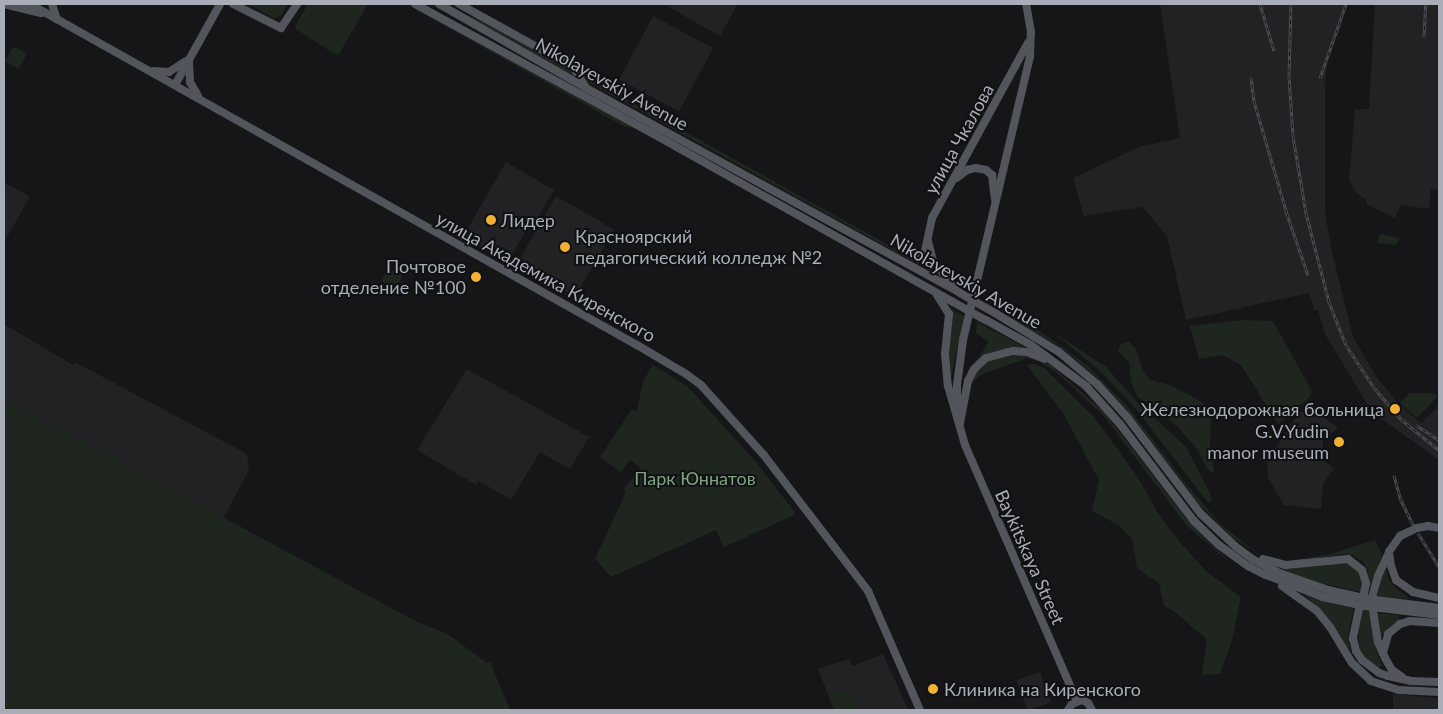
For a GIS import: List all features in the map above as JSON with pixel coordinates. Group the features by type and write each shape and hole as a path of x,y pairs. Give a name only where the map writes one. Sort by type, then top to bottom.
{"main road":[{"path":"4,4 57,19"},
{"name":"улица Академика Киренского","path":"30,4 652,354 701,385 763,454 868,591 920,710"},
{"path":"52,4 57,19"},
{"path":"175,85 220,4"},
{"path":"233,4 282,28 297,4"},
{"name":"Nikolayevskiy Avenue","path":"415,4 1031,345 1086,386 1120,424 1184,508 1207,534 1233,557 1266,575 1364,606 1439,615"},
{"path":"441,4 484,18"},
{"name":"Nikolayevskiy Avenue","path":"441,4 586,88 960,293 1059,352 1084,371 1127,417 1201,514 1236,547 1254,560 1325,593 1439,608"},
{"path":"459,4 573,67 586,88"},
{"path":"960,424 957,404 959,368 968,318 985,254 1030,56 1031,32 1026,4"},
{"name":"улица Чкалова","path":"916,256 923,255 932,218 1026,49 1031,32"},
{"path":"148,70 169,72 190,58"},
{"path":"190,58 190,82 200,100"},
{"path":"954,180 967,170 976,168 986,170 992,175 994,182 995,211"},
{"path":"928,239 933,261 938,270 960,293"},
{"path":"932,289 941,299 949,314 945,354 948,386 960,424"},
{"path":"960,424 968,381 974,369 986,358 1013,351 1027,352 1058,365"},
{"name":"Baykitskaya Street","path":"960,424 973,466 1077,701"},
{"path":"1373,594 1378,576 1389,552 1400,536 1417,528 1428,526 1439,528"},
{"path":"1236,547 1277,564 1348,558 1362,570 1366,583 1364,593"},
{"path":"1389,552 1396,580 1413,592 1439,598"},
{"path":"1266,575 1311,605 1330,627 1352,663 1376,684 1390,688 1439,692"},
{"path":"1360,609 1353,630 1354,645 1362,660 1379,673 1411,681 1439,682"},
{"path":"1372,611 1378,642 1385,658 1392,670 1411,681"},
{"path":"1385,658 1388,634 1403,623 1435,622"},
{"path":"1068,710 1077,701 1088,703 1092,710"}],"shaded area":[{"path":"663,4 738,4 720,36"},
{"path":"1160,4 1346,4 1328,52 1325,85 1325,214 1333,256 1353,337 1378,379 1398,403 1421,423 1439,406 1439,460 1372,412 1325,334 1318,310 1315,311 1309,293 1186,320 1167,236 1143,207 1084,216 1073,178 1139,147 1180,138"},
{"path":"1375,4 1439,4 1439,190 1431,189 1429,209 1401,205 1395,218 1366,204 1367,200 1357,194 1349,180 1355,109 1369,109"},
{"path":"653,16 713,48 679,111 619,80"},
{"path":"506,162 554,190 535,222 529,225 507,263 463,237"},
{"path":"4,182 30,197 4,242"},
{"name":"Красноярский педагогический колледж №2","path":"556,196 614,229 575,297 517,264"},
{"path":"4,324 73,365 75,362 247,454 249,470 223,519 4,399"},
{"path":"467,369 589,437 570,469 540,452 511,500 479,481 476,485 417,450"},
{"path":"1309,405 1338,428 1323,440 1323,459 1334,469 1323,484 1321,509 1284,505 1268,478 1267,461 1296,417"},
{"path":"883,654 908,710 834,710 818,669 849,659 853,666"},
{"path":"1040,672 1051,702 1027,710 1017,681"},
{"path":"1393,694 1439,698 1439,710 1393,710"}],"green space":[{"path":"248,4 288,4 281,16 273,18"},
{"path":"308,4 368,4 339,54 333,53 296,29 295,26"},
{"path":"417,10 431,16 634,128 625,127"},
{"path":"463,14 485,22 569,69 577,80"},
{"path":"16,47 27,54 18,69 5,61 12,48"},
{"path":"583,75 933,270 936,274 586,81"},
{"path":"1380,234 1400,238 1395,245 1377,243"},
{"path":"389,268 403,276 395,289 382,281"},
{"path":"948,307 965,316 950,381 948,368"},
{"path":"1004,312 1037,329 1088,366 1128,407 1184,481 1220,524 1256,553 1233,538 1199,504 1126,409 1096,377 1060,347 1015,321"},
{"path":"1242,320 1273,321 1312,391 1309,398 1278,424 1241,365 1223,355 1199,359 1190,326"},
{"path":"977,322 1028,349 986,355 969,371 989,342 976,333"},
{"path":"1053,332 1106,367 1147,413 1186,447 1211,495 1212,501 1208,503 1137,410 1101,372"},
{"path":"1129,342 1136,349 1142,368 1150,380 1170,385 1193,397 1203,403 1211,414 1210,449 1215,474 1207,469 1197,449 1179,428 1155,407 1138,398 1131,382 1129,362 1118,352 1120,344"},
{"path":"1030,353 1052,366 1105,413 1186,518 1211,545 1230,560 1220,554 1187,526 1103,415 1056,372 1039,361 1027,358 980,375 972,384 970,383 973,376 987,361 1007,355"},
{"path":"1034,364 1044,368 1093,416 1137,476 1158,513 1179,541 1206,571 1241,597 1232,641 1220,674 1202,675 1207,639 1172,610 1164,606 1159,583 1137,568 1132,539 1120,526 1092,511 1099,480 1063,413 1027,365"},
{"name":"Парк Юннатов","path":"653,365 688,387 756,462 796,514 724,547 716,530 611,577 595,559 626,492 623,490 640,468 630,460 621,472 600,457 632,409 637,411 643,381"},
{"path":"1410,393 1433,393 1438,396 1417,418 1400,403"},
{"path":"4,399 419,623 446,633 487,663 490,662 510,710 4,710"},
{"path":"1375,540 1382,555 1370,595 1367,595 1370,584 1367,568 1363,562 1352,555 1343,554 1292,562 1279,561 1259,554 1288,561 1330,554"},
{"path":"1344,562 1351,564 1361,574 1361,592 1306,580 1277,568 1293,568"},
{"path":"1385,566 1389,579 1396,589 1407,596 1408,599 1377,596"},
{"path":"1305,595 1354,609 1348,633 1350,652 1320,611"},
{"path":"1363,610 1369,612 1375,645 1382,666 1379,667 1368,661 1359,648 1358,628"},
{"path":"1375,613 1399,615 1399,620 1386,629 1381,637"},
{"path":"847,690 851,691 859,710 837,710 832,696"}],"railway":[{"path":"1260,4 1274,51"},
{"path":"1291,4 1289,76 1293,136 1306,213 1329,302 1346,345 1375,389 1401,419 1439,450"},
{"path":"1320,78 1346,4"},
{"path":"1424,37 1426,4"},
{"path":"1251,77 1254,101 1287,214 1308,275"},
{"path":"1416,425 1439,440"},
{"path":"1394,475 1400,498 1413,525"},
{"path":"1418,533 1439,567"}],"place":[{"name":"Лидер","path":"491,220"},
{"name":"Красноярский педагогический колледж №2","path":"565,247"},
{"name":"Почтовое отделение №100","path":"476,277"},
{"name":"Железнодорожная больница","path":"1395,409"},
{"name":"G.V.Yudin manor museum","path":"1339,442"},
{"name":"Клиника на Киренского","path":"933,689"}]}
